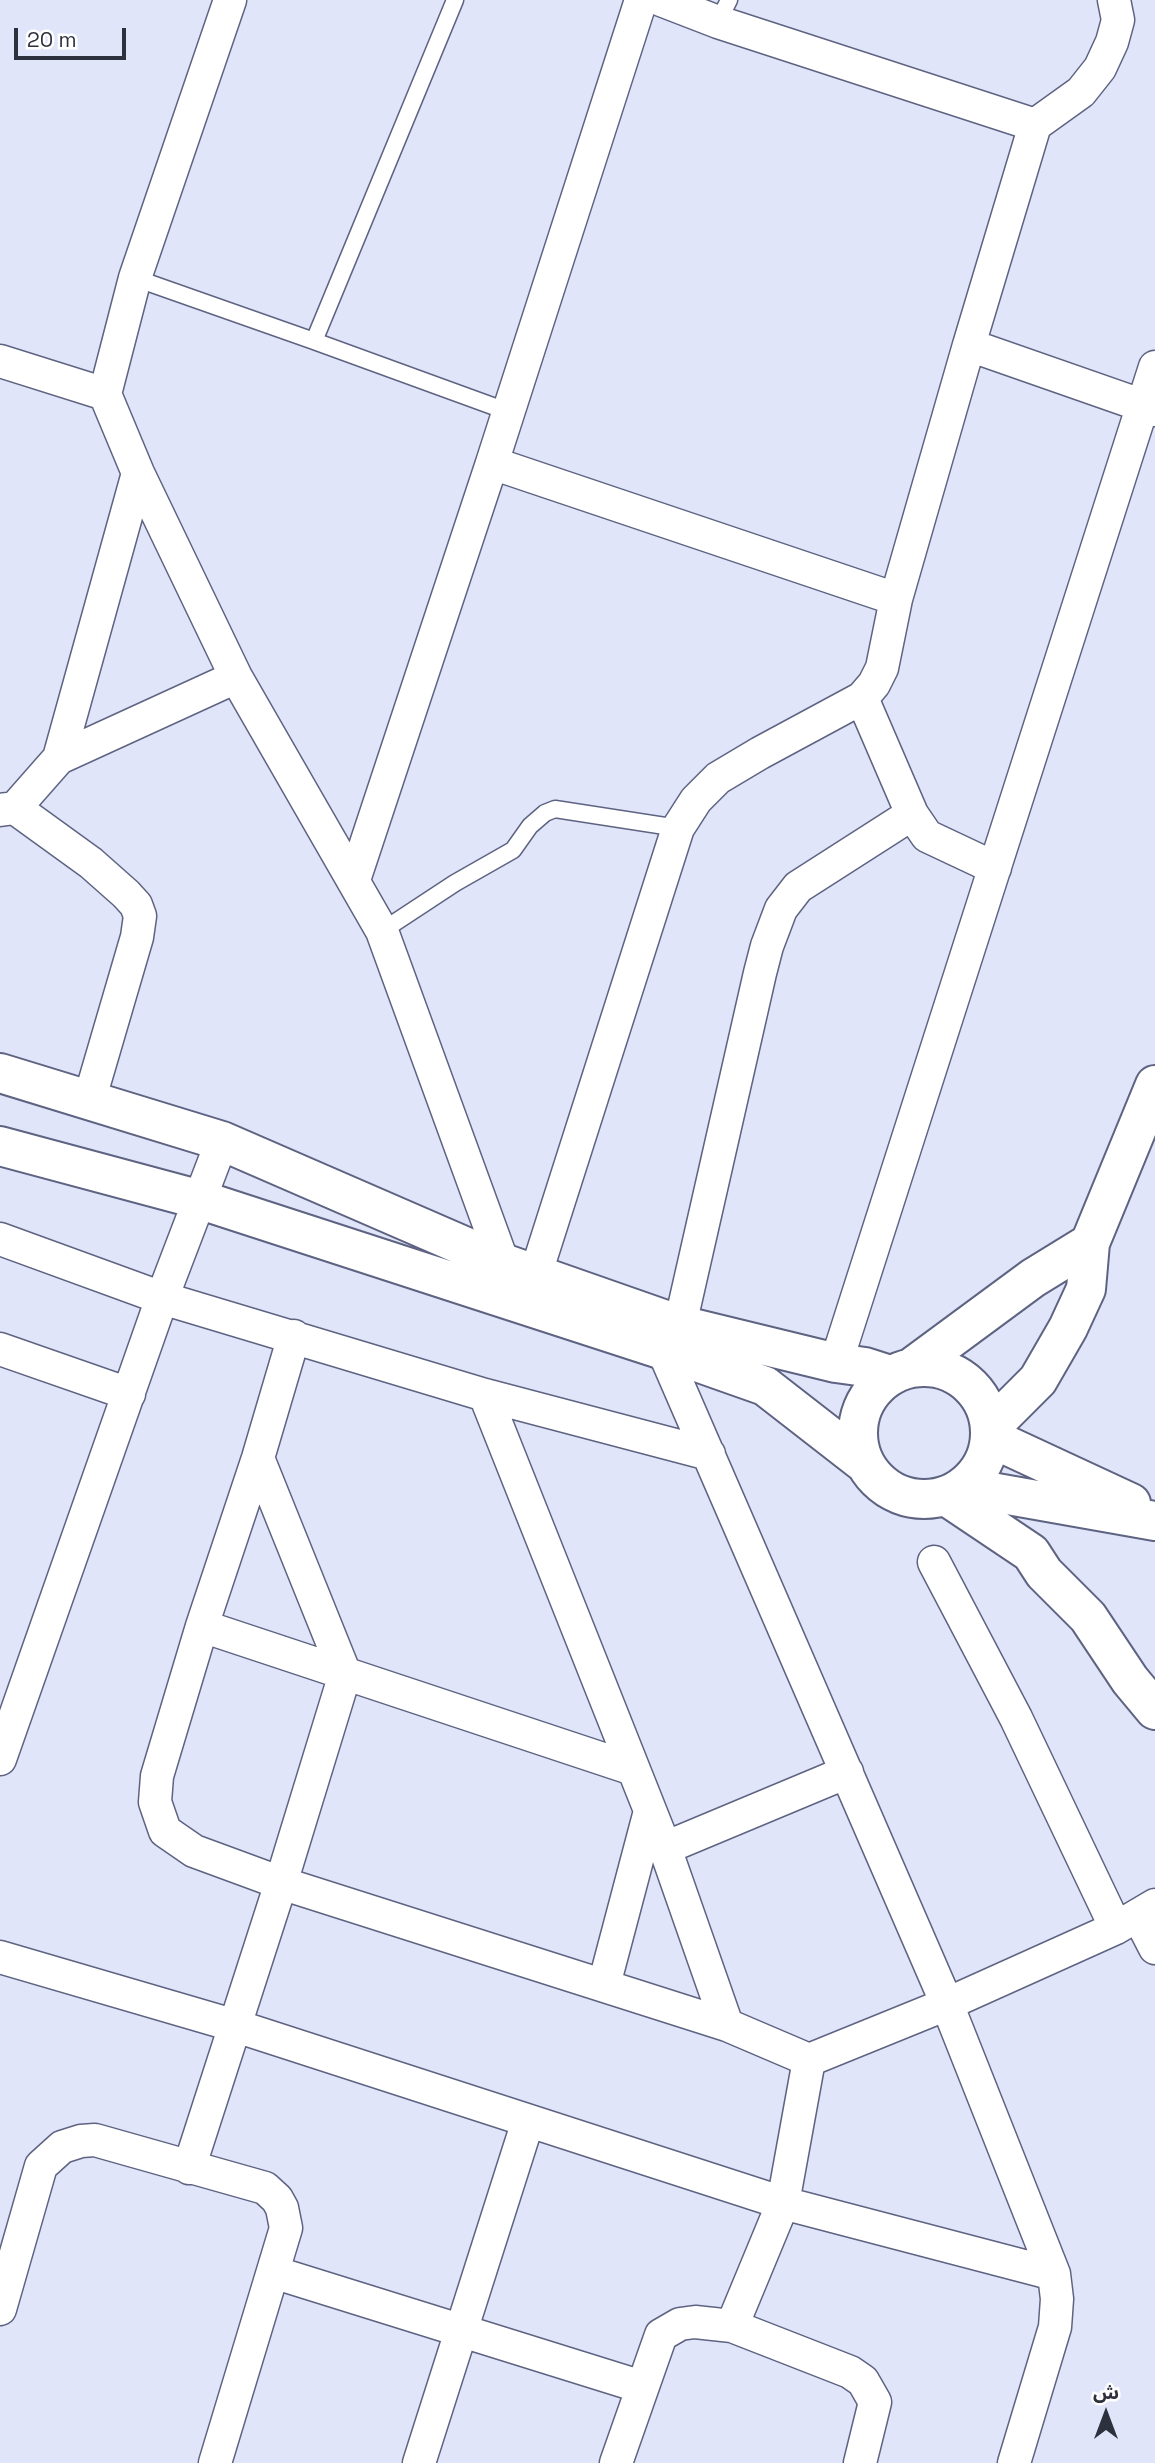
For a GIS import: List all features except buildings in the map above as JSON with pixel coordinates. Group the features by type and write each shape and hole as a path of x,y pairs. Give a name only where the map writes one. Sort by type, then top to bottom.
{"main road":[{"path":"0,1073 222,1141 519,1268 672,1338 765,1386 864,1463"},
{"path":"954,1492 982,1466 991,1433 1038,1380 1068,1328 1086,1289 1090,1243 1155,1085"},
{"path":"0,1146 201,1200 672,1338 901,1371 933,1367 954,1374 972,1387 985,1406 991,1433"},
{"path":"1090,1243 1033,1278 879,1384 865,1400 858,1421 857,1442 864,1463 874,1478 908,1498 926,1500 954,1492 1155,1521"},
{"path":"991,1433 1155,1514"},
{"path":"954,1492 1031,1553 1044,1573 1088,1617 1130,1680 1155,1710"}],"street":[{"path":"230,0 135,278 105,394 138,474 236,677 382,932 519,1268"},
{"path":"354,880 509,412 641,0"},
{"path":"661,0 723,11 1035,125"},
{"path":"519,1268 678,828 696,800 718,778 760,752 862,698 874,684 882,668 896,599 1035,125 1081,92 1100,68 1112,42 1118,20 1115,0"},
{"path":"969,345 1149,408"},
{"path":"0,361 105,394"},
{"path":"836,1363 995,868 1149,408 1155,367"},
{"path":"492,463 896,599"},
{"path":"59,758 138,474"},
{"path":"89,1101 137,937 140,916 136,905 126,894 91,863 7,809 59,758 236,677"},
{"path":"862,698 912,814 927,836 995,868"},
{"path":"912,814 798,887 781,909 760,973 672,1338 709,1454 947,2004 1054,2274 1057,2299 1055,2327 1014,2463"},
{"path":"0,1759 162,1298 222,1141"},
{"path":"0,1239 162,1298 485,1395 709,1454"},
{"path":"294,1336 157,1776 155,1802 165,1830 194,1851 281,1883 727,2025 809,2060 947,2004 1136,1916"},
{"path":"0,1349 129,1394"},
{"path":"485,1395 665,1848 727,2025"},
{"path":"189,2168 345,1674 258,1458"},
{"path":"934,1562 1016,1718 1155,1948"},
{"path":"202,1626 633,1769"},
{"path":"665,1848 846,1772"},
{"path":"604,1985 650,1811"},
{"path":"0,1957 236,2026 783,2203 1054,2274"},
{"path":"732,2326 783,2203 809,2060"},
{"path":"419,2463 528,2121"},
{"path":"0,2309 41,2166 62,2147 95,2140 265,2188 282,2208 286,2228 215,2463"},
{"path":"273,2272 642,2387"},
{"path":"616,2463 661,2335 680,2324 695,2322 732,2326 850,2372 863,2381 875,2402 860,2463"}],"lane":[{"path":"314,341 455,0"},
{"path":"135,278 509,412"},
{"path":"382,932 455,883 513,850 530,826 545,813 555,809 678,828"}]}
